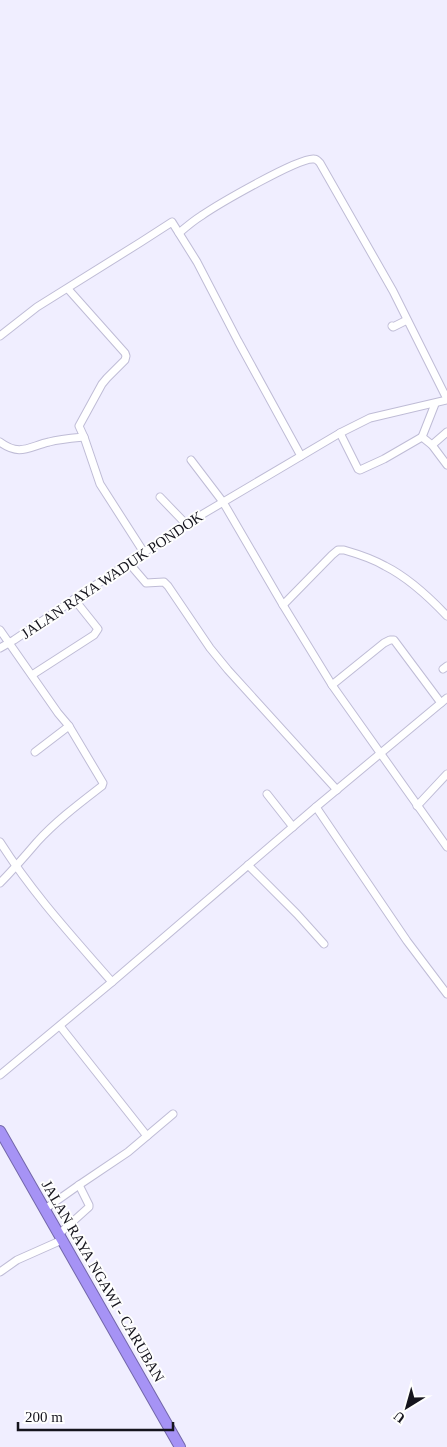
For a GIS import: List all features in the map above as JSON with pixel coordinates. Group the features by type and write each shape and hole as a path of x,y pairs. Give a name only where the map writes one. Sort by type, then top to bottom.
{"highway":[{"name":"JALAN RAYA NGAWI - CARUBAN","path":"0,1131 180,1447"}],"street":[{"path":"179,233 199,217 294,164 313,159 317,160 394,291 447,400"},
{"path":"0,336 37,307 172,222 197,262 301,456"},
{"path":"68,289 126,356 125,360 106,378 79,426 100,484 143,551"},
{"path":"392,326 407,320"},
{"name":"JALAN RAYA WADUK PONDOK","path":"0,648 143,551 340,433 370,418 447,400"},
{"path":"340,433 360,470 384,459 422,437 435,404"},
{"path":"432,445 447,432"},
{"path":"0,442 15,449 24,450 48,442 84,437"},
{"path":"422,437 432,445 447,465"},
{"path":"191,460 223,502 332,685 447,847"},
{"path":"160,497 186,524"},
{"path":"283,605 332,555 338,550 344,550 385,566 395,572 446,614"},
{"path":"128,562 146,583 164,582 168,586 210,648 228,670 337,790"},
{"path":"32,675 94,635 98,629 74,599"},
{"path":"0,630 58,714 69,726 103,783 102,786 38,841 0,883"},
{"path":"0,1075 444,701 394,640 384,643 332,685"},
{"path":"35,752 69,726"},
{"path":"417,806 447,774"},
{"path":"267,794 293,827"},
{"path":"316,807 407,940 447,994"},
{"path":"0,842 51,914 112,982"},
{"path":"248,865 324,944"},
{"path":"60,1026 147,1136"},
{"path":"45,1209 78,1184 128,1152 174,1114"},
{"path":"0,1272 17,1260 63,1240 89,1205 78,1184"}]}
